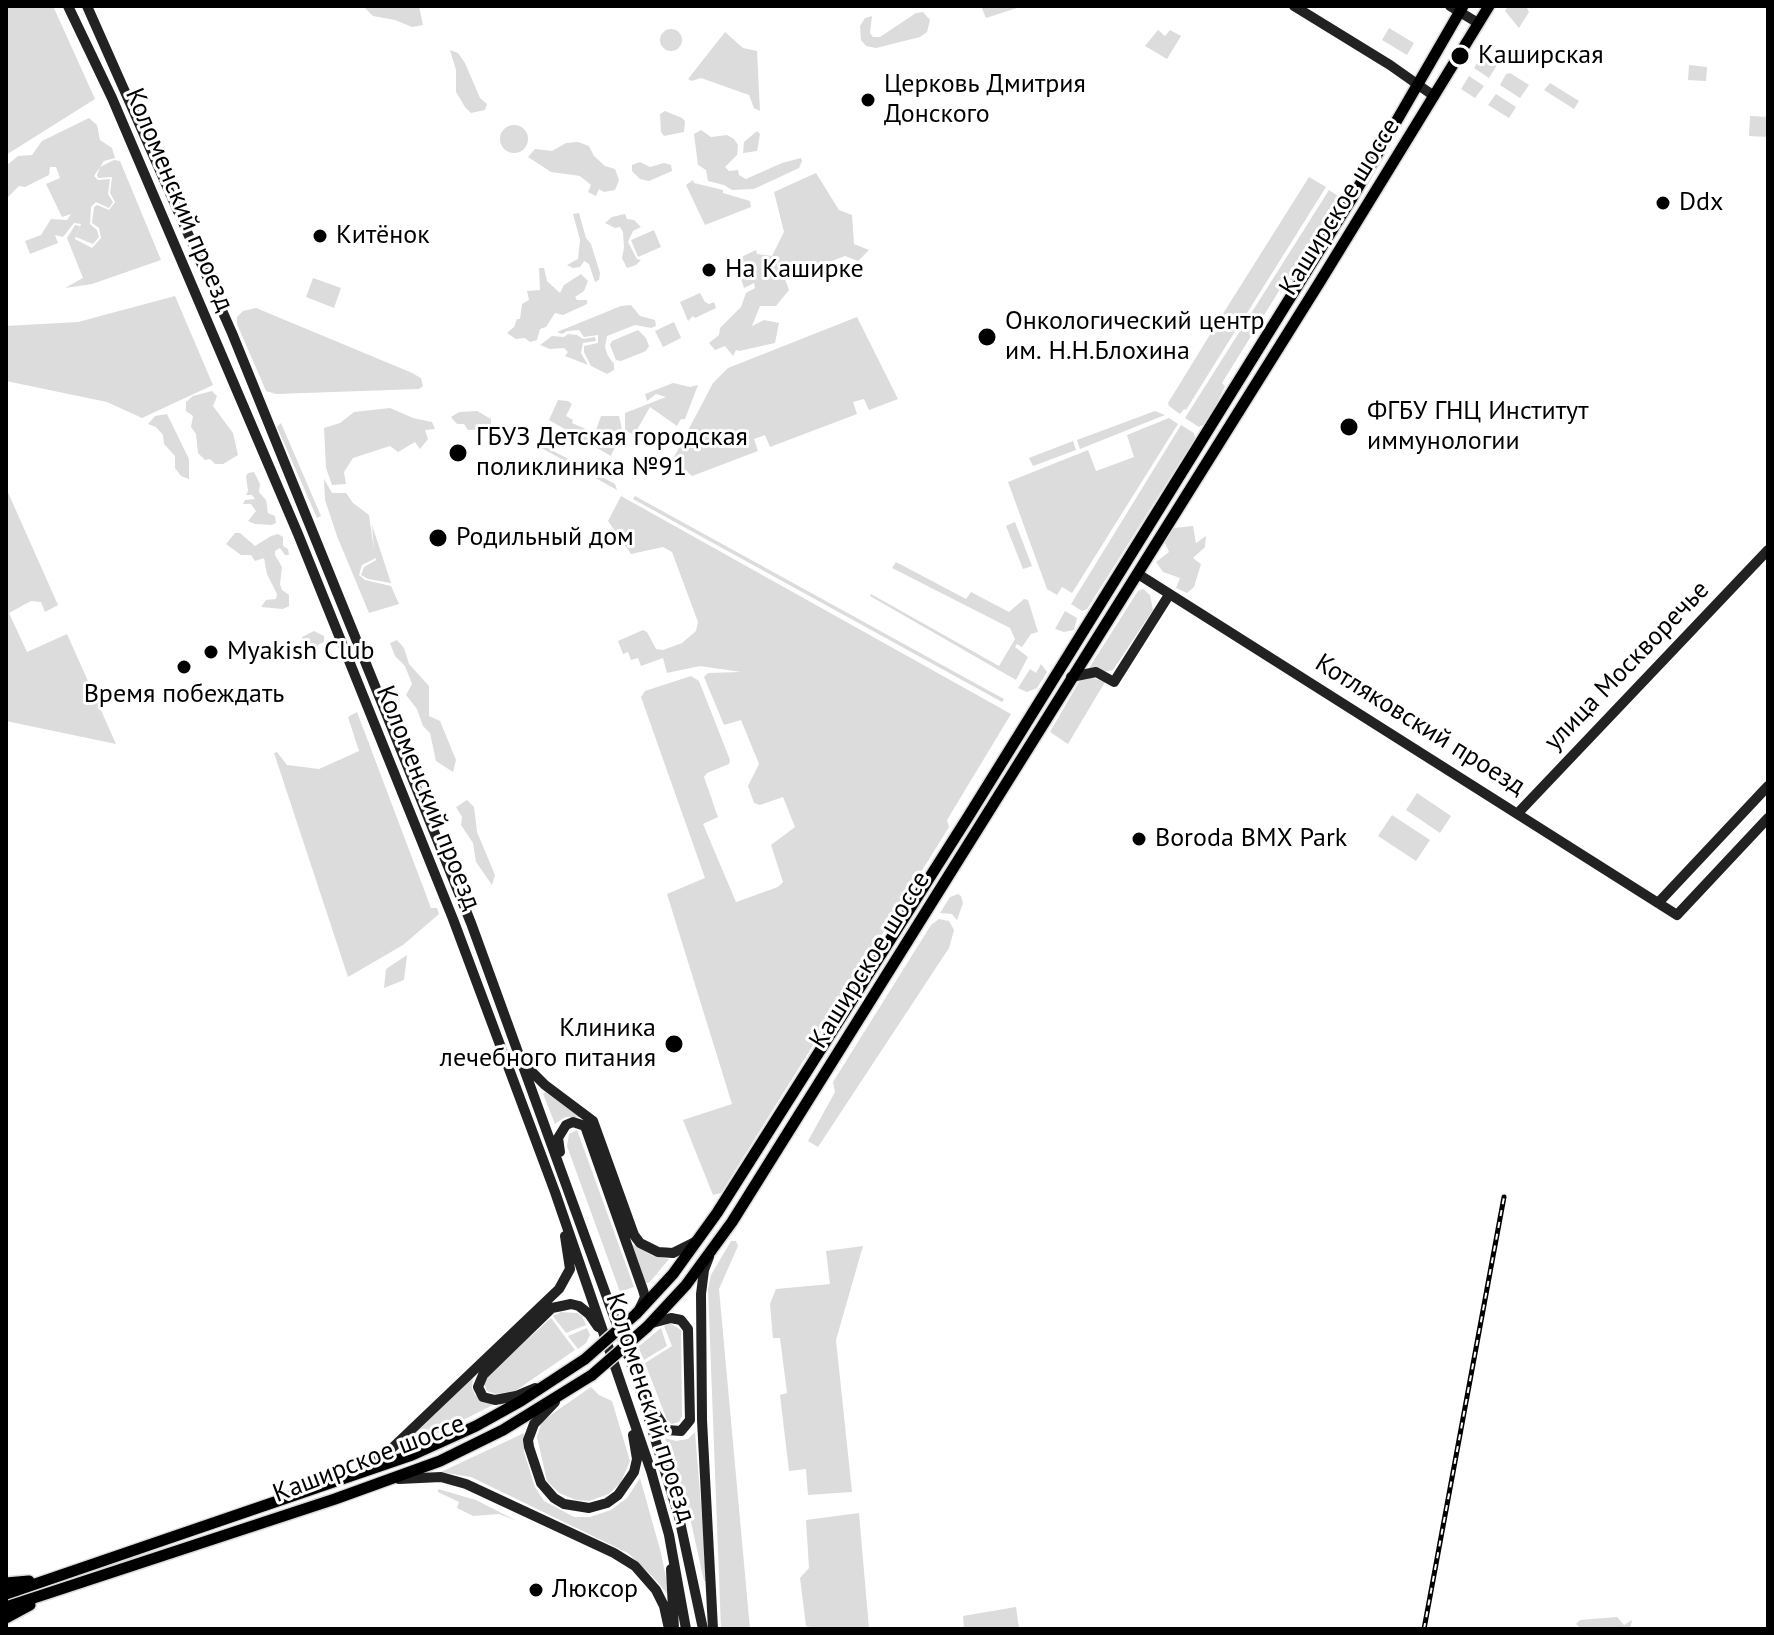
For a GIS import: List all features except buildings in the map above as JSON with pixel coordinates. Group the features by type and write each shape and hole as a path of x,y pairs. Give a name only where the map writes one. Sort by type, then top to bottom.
{"main road":[{"name":"Коломенский проезд","path":"68,6 112,98 298,534 434,871 555,1192 626,1398 669,1535 686,1629"},
{"name":"Коломенский проезд","path":"87,6 170,200 232,333 432,826 510,1030 637,1380 679,1517 703,1629"},
{"path":"1294,6 1434,96"},
{"name":"Каширское шоссе","path":"6,1607 440,1461 503,1430 563,1394 592,1375 649,1325 686,1285 712,1250 1138,574 1489,6"},
{"path":"1458,8 1478,23"},
{"name":"Каширское шоссе","path":"6,1594 412,1455 476,1426 585,1359 673,1274 700,1239 1205,437 1352,198 1458,8"},
{"path":"298,534 305,535 310,529"},
{"name":"улица Москворечье","path":"1518,813 1768,550"},
{"path":"307,556 312,551 319,552"},
{"name":"Котляковский проезд","path":"1138,574 1677,915 1768,818"},
{"path":"1071,677 1096,672 1114,682 1169,595"},
{"path":"1658,903 1768,786"},
{"path":"510,1030 535,1077 593,1121 634,1235 640,1243 658,1252 673,1253 700,1239"},
{"path":"562,1170 560,1132 566,1125 580,1122 589,1132 643,1290 644,1300 637,1312"},
{"path":"357,1474 389,1451 559,1289 568,1276 570,1262 555,1192"},
{"path":"712,1250 704,1270 701,1294 702,1420 713,1629"},
{"path":"556,1378 501,1400 483,1397 478,1387 483,1375 552,1308 559,1305 579,1306 589,1314 606,1339"},
{"path":"637,1380 666,1430 674,1432 686,1428 690,1420 688,1329 681,1320 671,1318 649,1325"},
{"path":"563,1394 534,1424 528,1440 541,1483 554,1498 576,1508 607,1503 618,1495 634,1472 636,1449 626,1398"},
{"path":"393,1479 441,1477 466,1484 614,1553 635,1566 656,1590 672,1629"},
{"path":"669,1535 672,1629"},
{"path":"6,1583 46,1580"},
{"path":"6,1618 55,1591"}],"shaded area":[{"path":"6,6 53,6 95,99 6,155"},
{"path":"363,6 419,6 423,25 412,27 373,16"},
{"path":"981,6 1023,6 986,18"},
{"path":"1508,6 1526,6 1529,12 1519,28 1505,11"},
{"path":"923,12 930,20 927,32 920,37 876,48 866,46 861,40 860,26 865,18 872,16 870,33 873,37 880,37 916,13"},
{"path":"1389,28 1414,43 1407,55 1382,40"},
{"path":"667,29 675,29 682,40 675,51 667,51 660,44 660,36"},
{"path":"1158,30 1165,36 1170,30 1181,36 1167,59 1145,46"},
{"path":"725,32 743,48 757,51 760,111 754,108 749,95 701,78 688,79"},
{"path":"450,50 458,53 465,63 480,98 487,104 485,110 471,113 456,92 456,70"},
{"path":"1482,55 1497,65 1489,78 1474,68"},
{"path":"1689,65 1707,67 1706,81 1688,80"},
{"path":"1510,73 1529,85 1520,98 1500,85 1506,74"},
{"path":"1469,76 1484,86 1475,98 1461,89"},
{"path":"1550,83 1579,101 1574,109 1544,90"},
{"path":"1496,94 1516,107 1509,118 1488,105"},
{"path":"665,111 685,121 684,132 664,136 660,114"},
{"path":"1750,116 1768,117 1768,137 1749,136"},
{"path":"89,118 97,125 100,140 112,148 115,158 104,161 94,176 98,180 110,179 108,194 113,202 109,208 96,202 91,207 90,224 99,237 93,244 76,237 81,224 74,223 63,237 55,235 58,243 30,254 25,241 41,235 51,219 67,220 71,214 62,217 46,184 60,178 56,167 50,167 49,175 25,187 19,186 7,198 6,166 18,156 32,155 42,141"},
{"path":"514,125 524,129 528,139 524,149 514,153 504,149 500,139 504,129"},
{"path":"701,130 711,137 727,135 734,139 738,145 737,155 725,167 729,171 738,170 739,175 746,179 782,163 801,158 802,161 799,168 754,189 732,190 708,181 706,170 698,165 694,134"},
{"path":"757,131 760,134 757,151 743,153 744,142"},
{"path":"578,142 589,146 605,166 615,169 619,180 615,190 604,192 599,189 596,196 588,192 591,185 580,176 551,172 528,157 535,149 552,151 566,143"},
{"path":"114,160 120,161 161,260 92,284 65,288 83,278 67,238 75,225 80,226 75,239 92,248 101,238 99,228 92,223 94,207 97,205 109,210 115,202 110,193 112,177 98,178 97,175 100,167"},
{"path":"640,162 650,167 664,163 671,165 672,171 649,181 640,179 632,171 632,165"},
{"path":"816,173 839,210 852,215 854,244 869,250 858,261 845,256 785,279 789,290 776,306 760,306 752,326 764,320 779,323 775,343 736,350 733,356 725,346 715,350 709,343 741,307 746,293 755,288 754,283 744,288 735,260 756,250 757,254 772,256 784,232 774,192"},
{"path":"1309,177 1326,187 1242,321 1214,328"},
{"path":"693,180 694,183 750,201 751,207 705,225 686,185"},
{"path":"1329,190 1338,196 1339,203 1293,281 1287,278 1222,383 1225,386 1215,407 1199,427 1185,418"},
{"path":"579,213 600,273 599,280 595,282 589,264 584,261 580,267 573,268 567,265 578,259 580,240 573,214"},
{"path":"625,214 627,219 634,220 641,227 633,231 628,242 637,259 641,260 627,268 622,258 623,232 620,227 605,223 612,217"},
{"path":"654,230 661,247 638,257 631,240"},
{"path":"539,268 544,268 547,281 560,293 564,285 581,274 588,281 584,291 575,297 577,300 587,300 587,304 563,315 555,313 546,327 540,329 537,340 516,339 507,333 520,319 522,304 529,300 527,291 540,290"},
{"path":"313,278 341,288 334,308 306,297"},
{"path":"700,293 705,302 714,302 716,308 695,318 693,316 688,321 680,302"},
{"path":"175,296 213,385 142,418 107,402 6,381 6,326 78,322"},
{"path":"631,305 640,316 655,320 656,326 635,325 607,336 605,347 614,370 607,374 591,366 584,352 584,346 598,343 598,335 584,337 579,330 562,334 557,332 621,306"},
{"path":"256,308 410,372 421,378 423,386 419,389 276,394 266,391 237,324 237,317 243,311"},
{"path":"857,317 898,399 869,410 864,399 853,402 857,414 770,447 765,435 754,439 758,451 692,476 673,459 713,383 728,368"},
{"path":"674,322 681,338 663,347 655,331"},
{"path":"1239,325 1186,410 1180,414 1169,406 1211,333"},
{"path":"638,330 646,338 649,346 646,351 616,360 610,345 612,341"},
{"path":"568,334 583,339 595,337 596,341 583,343 581,353 588,365 565,356 568,352 564,348 550,349 540,345 552,336 564,337"},
{"path":"673,383 690,387 698,385 685,419 681,419 677,426 650,407 634,435 625,430 625,413 666,397 656,394 647,401 645,394"},
{"path":"212,391 217,396 213,406 233,433 238,455 223,464 205,460 198,453 196,434 191,427 193,416 186,411 186,402 193,396"},
{"path":"558,400 572,404 566,416 573,420 572,423 595,433 601,416 619,416 622,430 611,456 549,420"},
{"path":"390,408 432,422 435,429 425,430 428,439 420,449 415,442 398,452 390,446 353,458 344,472 346,484 332,485 326,468 324,428 340,423 354,412"},
{"path":"477,411 491,419 491,429 468,430 451,417 459,412"},
{"path":"1155,411 1165,415 1080,449 1077,440"},
{"path":"167,414 189,459 189,479 181,476 175,468 175,456 164,444 163,435 148,424 155,416"},
{"path":"1169,418 1178,424 1072,593 1062,587 1057,595 1047,589 1008,482 1088,450 1096,471 1134,457 1127,435"},
{"path":"281,423 321,516 317,518 277,427"},
{"path":"1181,425 1194,433 1195,438 1087,609 1082,611 1071,604"},
{"path":"1073,441 1076,450 1033,466 1029,458"},
{"path":"542,445 615,484 617,490 538,446"},
{"path":"254,472 268,513 275,516 276,523 272,525 248,521 256,511 251,504 243,504 245,500 255,499 252,495 246,495 246,476"},
{"path":"324,479 332,493 346,493 369,515 374,550 372,525 391,583 361,575 364,567 376,558 362,565 359,575 365,580 391,586 399,604 369,613 337,536 325,500"},
{"path":"6,488 58,605 45,612 41,602 31,601 9,613 27,652 67,634 116,744 6,721"},
{"path":"621,496 1011,714 947,820 949,827 721,1193 713,1195 683,1120 732,1104 667,894 705,878 641,697 645,691 691,676 699,681 730,760 729,764 704,777 718,817 703,824 736,902 778,887 783,882 771,845 795,827 783,797 760,805 754,803 748,786 759,764 741,720 724,725 704,677 708,673 741,672 700,666 667,673 663,658 641,666 638,658 631,660 628,652 623,654 618,641 643,630 656,649 663,650 682,643 696,631 698,622 672,552 663,547 631,554 608,521"},
{"path":"635,496 1004,699 1002,702 633,499"},
{"path":"1015,522 1032,566 1023,569 1006,526"},
{"path":"1193,526 1196,543 1206,536 1205,547 1193,558 1201,564 1194,587 1187,593 1176,588 1180,578 1163,572 1156,562 1169,552 1164,541 1174,528"},
{"path":"235,533 240,533 255,546 271,536 278,534 283,537 283,546 288,549 289,555 285,555 280,548 275,555 282,567 280,584 289,595 289,606 283,609 261,607 266,600 276,599 277,594 267,574 264,558 255,561 251,555 241,555 226,544"},
{"path":"896,562 966,599 971,592 1009,612 1024,599 1028,600 1038,632 1031,634 1022,647 1017,644 1015,647 1028,657 1016,680 870,596 999,666 1015,639 1010,628 892,568"},
{"path":"1143,589 1150,595 1153,610 1113,670 1104,672 1089,668 1138,591"},
{"path":"1065,611 1077,618 1074,630 1064,632 1055,629"},
{"path":"314,631 324,636 324,642 311,654 305,652 302,637"},
{"path":"397,640 404,648 409,664 429,686 429,716 440,721 456,760 453,772 436,761 430,733 406,695 412,684 390,643"},
{"path":"1041,664 1047,672 1037,688 1027,692 1018,688 1030,669 1036,673"},
{"path":"1088,676 1105,682 1068,744 1050,732 1080,680"},
{"path":"357,712 431,908 437,908 439,914 403,945 348,977 274,753 277,752 287,765 319,769 359,751 348,717"},
{"path":"1417,793 1451,816 1440,833 1406,810"},
{"path":"467,800 474,807 477,832 495,875 492,885 476,862 473,843 461,825 462,817 456,807"},
{"path":"1392,815 1430,840 1416,861 1378,836"},
{"path":"958,894 963,903 957,920 952,914 940,913 950,897"},
{"path":"939,919 949,921 954,930 949,948 818,1147 808,1141 835,1092 833,1082 931,925"},
{"path":"407,955 404,980 384,988 386,969"},
{"path":"545,1092 581,1117 565,1117 555,1124 543,1094"},
{"path":"577,1130 634,1287 620,1292 567,1146 569,1134"},
{"path":"731,1241 736,1241 738,1246 719,1289 750,1629 721,1629 708,1289 711,1275"},
{"path":"632,1244 653,1256 669,1259 649,1283 646,1283"},
{"path":"863,1246 836,1340 852,1492 808,1495 806,1469 789,1471 780,1395 787,1393 780,1338 773,1338 770,1304 776,1289 830,1284 826,1251"},
{"path":"561,1312 577,1313 586,1325 566,1333 553,1316"},
{"path":"551,1318 575,1350 515,1391 495,1394 487,1391 484,1384 487,1376"},
{"path":"670,1323 681,1330 682,1416 679,1422 672,1424 667,1420 645,1363 672,1346 664,1326"},
{"path":"587,1328 590,1335 578,1349 568,1336"},
{"path":"661,1328 667,1346 644,1360 638,1347"},
{"path":"473,1377 475,1395 497,1403 437,1433 404,1444"},
{"path":"591,1387 612,1401 630,1461 621,1482 609,1494 589,1501 559,1493 547,1481 537,1437 542,1421"},
{"path":"695,1432 707,1580 704,1581 689,1513 665,1438 676,1441 688,1439"},
{"path":"524,1433 524,1452 535,1487 544,1501 574,1517 590,1517 611,1510 627,1498 640,1478 670,1597 628,1553 471,1477 441,1472"},
{"path":"438,1489 476,1500 517,1521 499,1514 473,1516 457,1508 459,1502 438,1492"},
{"path":"859,1513 869,1629 806,1626 800,1578 809,1568 806,1520"},
{"path":"1016,1607 1019,1629 964,1629 963,1616"},
{"path":"1617,1617 1624,1625 1632,1620 1630,1629 1582,1629 1576,1624 1580,1620"}],"railway":[{"path":"1424,1629 1504,1197"}],"place":[{"name":"Каширская","path":"1460,56"},
{"name":"Церковь Дмитрия Донского","path":"868,100"},
{"name":"Ddx","path":"1663,203"},
{"name":"Китёнок","path":"320,236"},
{"name":"На Каширке","path":"709,270"},
{"name":"Онкологический центр им. Н.Н.Блохина","path":"987,337"},
{"name":"ФГБУ ГНЦ Институт иммунологии","path":"1349,427"},
{"name":"ГБУЗ Детская городская поликлиника №91","path":"458,453"},
{"name":"Родильный дом","path":"438,538"},
{"name":"Myakish Club","path":"211,652"},
{"name":"Время побеждать","path":"184,667"},
{"name":"Boroda BMX Park","path":"1139,839"},
{"name":"Клиника лечебного питания","path":"674,1044"},
{"name":"Люксор","path":"536,1590"}]}
